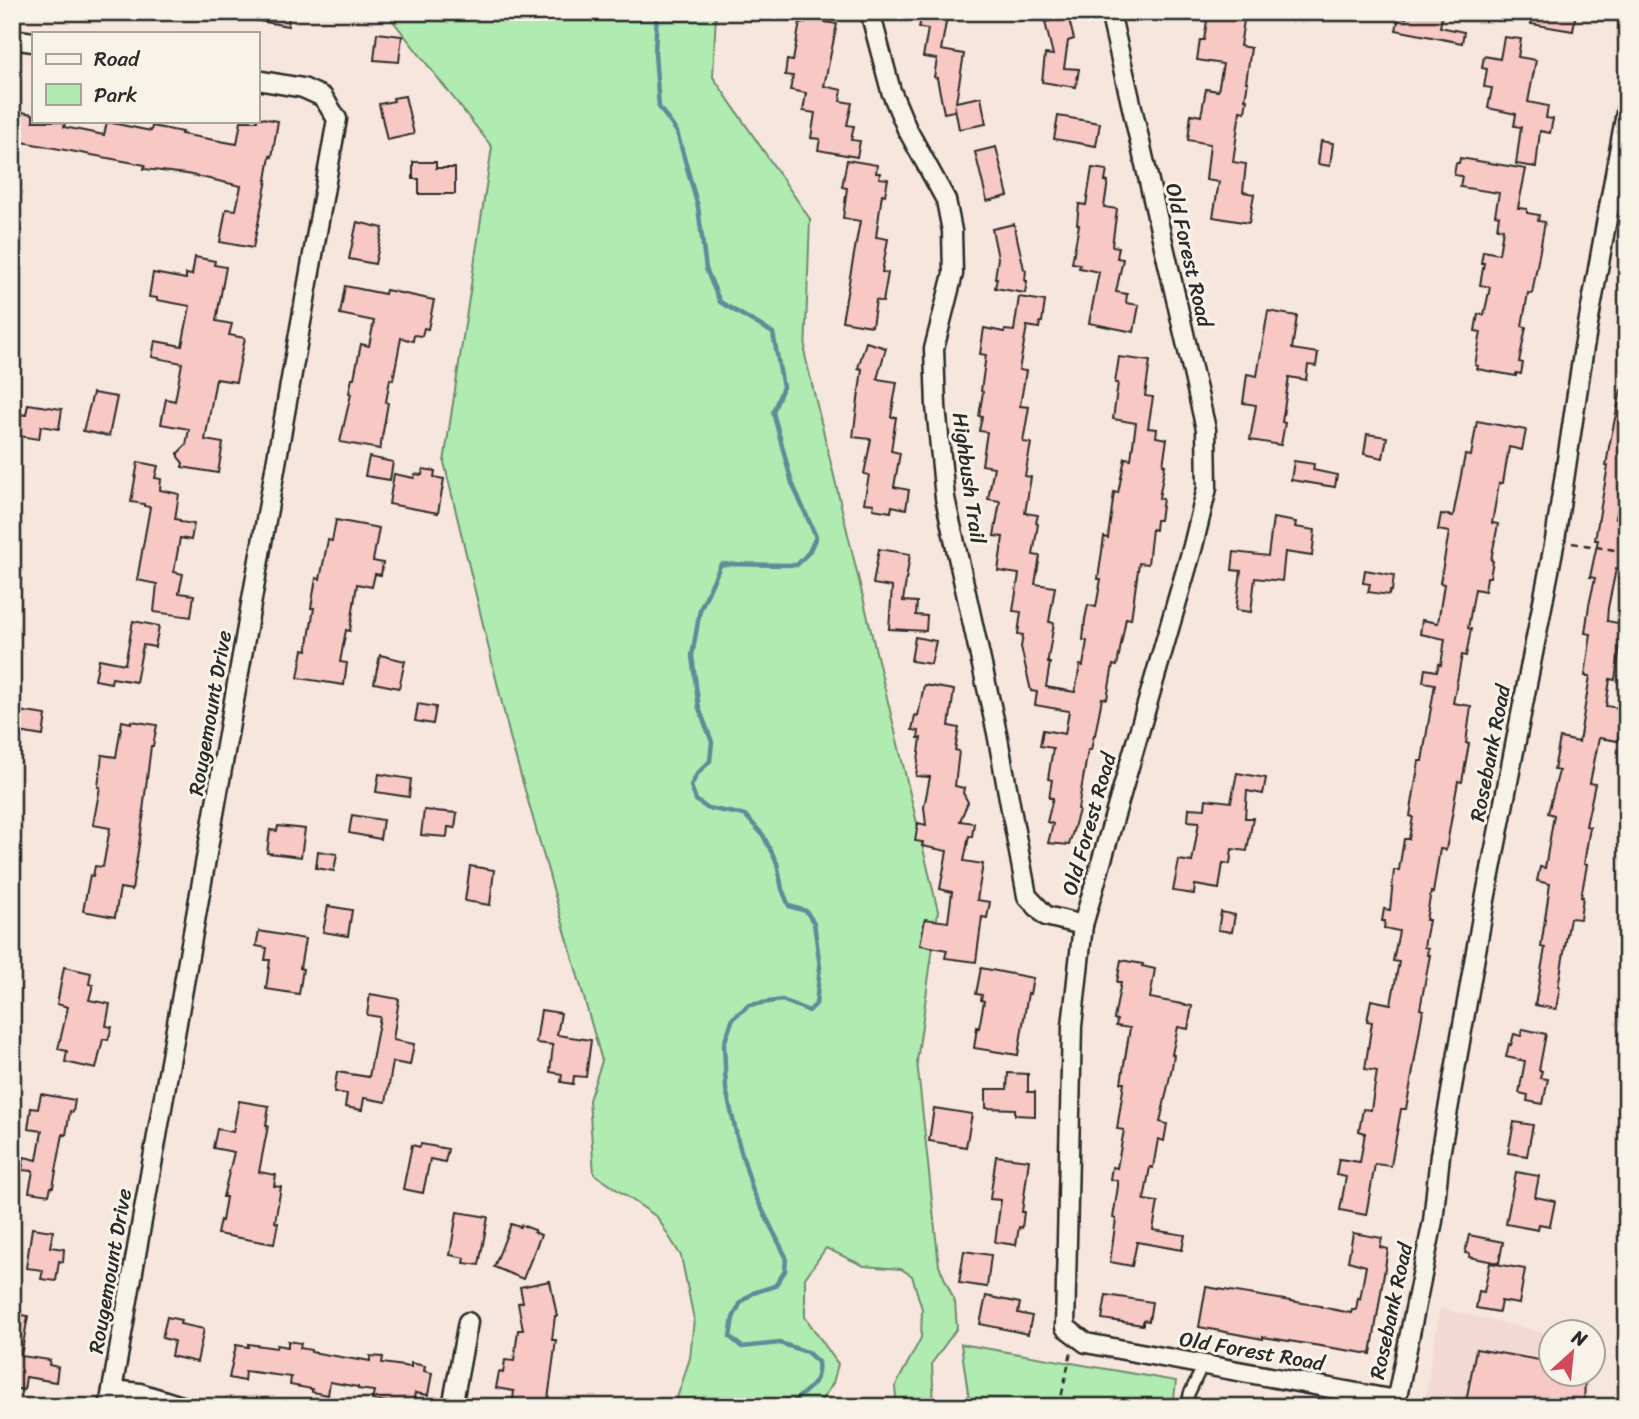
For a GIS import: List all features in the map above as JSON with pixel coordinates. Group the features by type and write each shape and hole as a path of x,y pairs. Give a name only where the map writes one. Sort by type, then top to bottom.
{"street":[{"name":"Highbush Trail","path":"870,12 891,92 946,200 952,231 953,274 934,349 936,406 945,498 997,733 1027,896 1046,916 1083,925"},
{"name":"Old Forest Road","path":"1110,12 1206,429 1207,488 1193,546 1083,925 1072,1026 1065,1326 1086,1343 1395,1404"},
{"path":"12,38 32,42"},
{"name":"Rougemount Drive","path":"111,1399 337,119 324,97 303,88 259,80"},
{"name":"Rosebank Road","path":"1395,1404 1433,1221 1440,1155 1485,900 1555,540 1584,347 1627,107"},
{"path":"453,1407 468,1322"},
{"path":"111,1399 140,1393 185,1407"}],"lane":[{"path":"1187,1407 1189,1394 1203,1365"}],"path":[{"path":"1555,540 1627,552"},
{"path":"1059,1407 1073,1346 1065,1326"}],"shaded area":[{"path":"1440,1308 1538,1331 1538,1388 1588,1388 1588,1407 1424,1407"}],"green space":[{"path":"386,12 716,12 713,77 810,219 805,355 938,911 917,1061 939,1266 955,1302 957,1328 932,1363 934,1407 897,1407 895,1387 921,1338 922,1309 912,1276 901,1269 864,1266 826,1248 805,1278 805,1317 838,1364 833,1383 817,1407 674,1407 690,1358 694,1319 681,1256 657,1217 594,1174 589,1100 602,1061 511,741 444,462 492,147"},
{"path":"961,1344 1176,1381 1173,1407 970,1407"}],"building":[{"path":"248,12 289,12 288,26 247,19"},
{"path":"922,12 948,12 941,50 964,54 956,102 981,97 986,124 959,129 955,108 954,111 944,113 937,78 934,77 937,59 923,57 928,29 919,28"},
{"path":"1220,12 1245,14 1240,46 1251,48 1245,112 1240,111 1233,162 1246,164 1243,192 1254,194 1249,223 1213,217 1219,182 1206,180 1210,144 1188,140 1191,114 1201,116 1206,89 1218,91 1223,64 1197,60 1200,40 1204,40 1208,14 1220,16"},
{"path":"1407,12 1443,12 1440,27 1464,32 1462,43 1396,30 1399,17 1406,18"},
{"path":"1533,12 1576,12 1573,31 1531,24"},
{"path":"1068,16 1074,39 1068,41 1064,68 1079,69 1076,87 1042,82 1045,54 1053,55 1045,22"},
{"path":"806,19 837,24 824,86 842,90 840,101 852,103 847,125 854,126 851,140 860,141 857,157 818,150 820,139 811,138 815,113 803,111 806,93 790,90 793,76 785,75 787,60 793,61 800,22 805,23"},
{"path":"377,33 402,36 399,62 374,60"},
{"path":"1504,37 1521,39 1518,57 1536,60 1528,102 1548,106 1546,118 1553,119 1550,133 1540,131 1536,167 1516,164 1521,127 1514,126 1516,114 1488,108 1492,88 1484,87 1487,69 1482,68 1484,56 1500,59"},
{"path":"405,96 414,134 387,140 379,104"},
{"path":"22,112 32,114 32,122 60,122 65,123 64,127 104,135 107,122 151,131 152,126 237,144 241,122 259,122 259,117 278,121 253,248 220,242 226,209 236,210 241,186 187,174 144,169 145,165 17,141"},
{"path":"1058,116 1100,123 1096,146 1054,139"},
{"path":"1321,141 1333,143 1330,166 1318,164"},
{"path":"996,147 1008,196 987,201 975,152"},
{"path":"1460,158 1526,169 1518,208 1539,215 1538,221 1545,222 1532,294 1528,293 1522,326 1526,327 1519,362 1523,363 1521,374 1516,373 1516,376 1477,369 1478,366 1475,365 1481,332 1475,331 1478,314 1484,315 1490,287 1480,285 1483,251 1499,254 1503,229 1497,228 1499,216 1495,215 1499,193 1460,187 1462,176 1454,175 1456,163 1459,163"},
{"path":"847,160 877,165 876,173 880,173 879,178 888,179 885,195 882,194 876,237 888,239 882,272 888,273 883,302 876,300 872,326 842,321 860,221 843,218 847,188 842,187"},
{"path":"413,162 436,162 436,168 455,168 455,194 419,194 419,179 413,179"},
{"path":"1092,168 1107,170 1104,207 1117,209 1112,246 1119,247 1117,258 1123,259 1116,292 1127,294 1126,303 1139,305 1134,332 1089,323 1099,272 1079,268 1080,264 1072,263 1079,225 1079,204 1086,205"},
{"path":"357,222 383,228 375,264 349,259"},
{"path":"1014,224 1026,270 1025,293 995,288 998,258 992,229"},
{"path":"195,257 215,261 214,265 226,267 216,321 232,324 229,335 245,338 236,382 216,379 205,440 223,443 218,473 182,467 178,453 186,445 189,429 161,424 166,399 175,401 182,363 152,357 155,341 182,346 190,306 149,297 153,273 186,279 186,274 192,275"},
{"path":"345,286 385,294 386,290 434,300 428,329 424,328 422,336 414,335 413,341 401,338 393,380 390,379 380,449 340,442 361,344 369,346 374,321 340,314"},
{"path":"1019,297 1045,301 1039,328 1027,326 1019,370 1026,371 1020,406 1029,407 1023,442 1031,443 1025,476 1031,477 1025,513 1038,515 1033,555 1040,556 1035,584 1055,587 1049,622 1054,623 1046,687 1075,692 1087,641 1083,640 1088,605 1096,607 1104,537 1108,538 1114,492 1118,493 1125,458 1131,459 1136,423 1113,419 1119,357 1150,361 1145,396 1153,397 1148,428 1157,429 1156,437 1167,439 1159,498 1163,499 1160,520 1156,520 1155,530 1152,529 1148,564 1139,563 1131,619 1126,618 1117,666 1113,665 1107,699 1102,698 1091,750 1088,750 1079,810 1069,845 1048,843 1053,824 1047,822 1053,798 1049,798 1052,780 1048,779 1053,748 1040,746 1043,730 1065,734 1069,711 1035,705 1037,692 1031,691 1021,647 1023,635 1018,634 1021,612 1013,611 1019,574 998,571 1003,537 994,536 1000,501 988,499 994,467 982,465 987,432 979,431 986,355 980,354 984,328 1014,331"},
{"path":"1268,311 1297,316 1292,349 1318,353 1316,366 1308,365 1306,380 1289,377 1281,445 1250,440 1256,405 1243,403 1247,374 1257,376"},
{"path":"866,342 886,348 877,379 897,382 891,417 896,417 891,451 900,453 894,487 909,490 906,509 892,506 891,512 873,509 874,504 864,503 869,475 864,474 871,439 853,437 862,369 858,368"},
{"path":"1621,390 1627,390 1627,495 1621,494 1616,518 1627,520 1627,571 1616,569 1608,608 1607,621 1623,624 1615,680 1610,679 1606,706 1625,709 1627,734 1619,733 1618,741 1599,738 1590,783 1595,784 1586,826 1590,827 1580,919 1570,918 1556,1009 1535,1005 1545,948 1541,947 1550,884 1537,881 1540,867 1545,868 1554,815 1548,813 1559,771 1554,770 1560,738 1579,742 1590,676 1585,676 1591,634 1585,633 1595,578 1590,577 1598,540 1595,540 1609,447"},
{"path":"93,393 117,397 109,436 83,431"},
{"path":"28,404 62,409 59,429 41,426 39,439 12,435 12,417 15,418 15,413 26,415"},
{"path":"1477,421 1526,430 1522,450 1509,447 1492,523 1498,524 1490,577 1487,577 1485,591 1475,589 1466,656 1462,655 1453,703 1471,706 1466,743 1469,744 1462,782 1458,781 1446,850 1440,849 1426,920 1429,920 1424,947 1428,948 1427,955 1430,955 1412,1076 1406,1109 1401,1109 1391,1166 1375,1164 1366,1215 1340,1210 1346,1177 1336,1175 1339,1159 1360,1162 1365,1133 1359,1131 1363,1109 1371,1110 1377,1071 1365,1069 1372,1022 1367,1021 1371,1000 1391,1004 1399,962 1393,961 1399,931 1384,928 1385,921 1382,921 1384,909 1390,910 1394,870 1399,870 1404,839 1409,839 1413,817 1410,816 1419,761 1422,761 1435,684 1423,682 1425,669 1437,671 1439,664 1441,665 1445,639 1420,634 1422,620 1438,623 1444,584 1440,583 1449,532 1438,530 1441,514 1453,516 1465,455 1471,456"},
{"path":"1367,434 1387,437 1383,458 1364,454"},
{"path":"369,457 393,462 390,480 365,476"},
{"path":"1294,461 1314,464 1313,470 1337,475 1335,487 1291,480"},
{"path":"138,462 158,466 155,478 161,479 160,490 179,494 175,519 194,524 191,540 180,538 174,572 183,574 179,593 194,595 191,617 154,612 157,584 137,580 150,507 131,502"},
{"path":"423,469 435,471 434,477 444,479 438,513 389,504 394,474 414,478 415,474 422,475"},
{"path":"1273,518 1296,522 1295,527 1315,530 1312,556 1285,552 1282,581 1255,578 1251,612 1236,610 1241,571 1232,570 1234,552 1268,556"},
{"path":"336,520 379,528 373,561 383,563 381,575 375,574 372,587 357,584 350,631 346,630 340,662 347,663 344,685 298,678 303,649 307,650 316,578 320,579 328,540 332,541"},
{"path":"879,549 910,554 903,601 917,602 916,615 927,616 926,631 889,629 892,587 873,584"},
{"path":"1365,570 1394,575 1389,595 1368,592 1370,584 1363,583"},
{"path":"133,621 159,626 155,647 143,645 136,682 112,678 111,683 95,680 99,659 125,664"},
{"path":"915,637 936,641 931,664 911,661"},
{"path":"380,655 405,661 399,688 374,683"},
{"path":"924,685 954,690 949,726 959,728 955,750 959,751 955,786 964,788 963,793 968,802 960,821 974,823 964,861 983,864 977,900 990,902 987,918 982,917 976,962 945,958 947,950 920,945 925,919 948,922 952,892 940,889 947,851 922,846 923,842 915,841 918,823 926,825 924,807 930,777 916,776 921,738 918,738 919,731 912,730 915,715 918,716"},
{"path":"418,704 436,707 433,724 415,721"},
{"path":"12,710 46,715 43,736 12,729"},
{"path":"122,721 157,725 151,746 132,890 120,888 115,917 83,911 90,875 93,876 95,866 103,867 110,828 93,825 102,755 116,757"},
{"path":"1237,773 1266,778 1263,794 1247,791 1245,818 1253,818 1247,851 1232,849 1230,864 1223,863 1219,889 1195,885 1194,894 1173,891 1179,860 1192,862 1199,822 1188,821 1189,808 1205,809 1206,799 1231,802"},
{"path":"379,774 411,779 409,797 376,792"},
{"path":"424,810 457,813 455,828 448,827 447,837 421,835"},
{"path":"352,815 383,820 380,839 349,833"},
{"path":"278,826 305,829 301,857 267,853 270,830 277,831"},
{"path":"318,851 337,854 334,871 316,868"},
{"path":"470,866 494,870 490,905 465,901"},
{"path":"328,906 352,910 348,936 323,932"},
{"path":"1221,912 1235,915 1232,932 1218,930"},
{"path":"259,931 305,939 299,994 266,989 270,960 265,960 267,948 256,946"},
{"path":"1121,960 1155,969 1150,998 1192,1006 1188,1029 1178,1027 1160,1122 1167,1124 1164,1141 1158,1139 1144,1200 1158,1202 1153,1230 1185,1235 1182,1250 1137,1242 1132,1266 1110,1262 1118,1181 1110,1179 1112,1167 1117,1168 1124,1130 1117,1129 1130,1028 1116,1026 1117,1020 1114,1019 1121,982 1117,982"},
{"path":"64,967 91,973 89,984 93,985 89,1000 110,1004 106,1026 112,1027 108,1040 103,1039 96,1069 65,1062 67,1051 58,1049 68,1007 57,1004"},
{"path":"981,968 1033,978 1018,1055 974,1048 984,1001 981,1000 982,995 976,994"},
{"path":"370,994 399,999 393,1040 414,1044 410,1065 393,1062 386,1102 364,1098 362,1110 345,1107 347,1094 334,1092 337,1072 369,1077 380,1017 367,1015"},
{"path":"541,1010 561,1013 557,1035 591,1040 586,1077 574,1076 573,1084 561,1082 562,1074 550,1072 553,1045 536,1043"},
{"path":"1523,1029 1546,1034 1539,1070 1542,1071 1540,1078 1548,1079 1543,1104 1527,1101 1528,1095 1519,1093 1525,1061 1506,1057 1514,1034 1521,1036"},
{"path":"1008,1073 1028,1074 1028,1092 1035,1092 1035,1116 1015,1115 1015,1109 986,1108 986,1089 1007,1089"},
{"path":"41,1094 75,1100 73,1112 70,1111 66,1135 63,1134 53,1187 49,1195 29,1192 33,1171 22,1170 24,1157 37,1160 42,1131 28,1129 31,1108 38,1109"},
{"path":"239,1101 269,1106 259,1172 276,1175 274,1186 281,1187 274,1244 217,1234 220,1220 222,1221 226,1197 223,1197 234,1152 213,1148 217,1129 233,1132"},
{"path":"934,1108 972,1114 966,1147 929,1141"},
{"path":"1514,1122 1533,1125 1527,1156 1508,1153"},
{"path":"421,1144 448,1149 445,1162 430,1159 423,1193 403,1189 412,1145 420,1147"},
{"path":"996,1156 1029,1160 1022,1228 1019,1227 1016,1245 995,1242 1001,1200 990,1199"},
{"path":"1516,1172 1539,1176 1535,1197 1555,1201 1550,1226 1539,1224 1538,1230 1506,1224"},
{"path":"457,1212 488,1217 479,1265 464,1263 465,1258 450,1255"},
{"path":"511,1224 535,1230 534,1232 541,1235 523,1279 494,1267"},
{"path":"32,1228 53,1231 50,1247 64,1249 63,1262 59,1261 56,1281 41,1279 43,1270 26,1268"},
{"path":"1353,1233 1382,1238 1380,1247 1388,1249 1371,1354 1199,1327 1206,1287 1351,1313 1356,1310 1366,1266 1348,1261"},
{"path":"1469,1235 1503,1242 1499,1263 1469,1257 1470,1254 1465,1253"},
{"path":"964,1251 991,1255 987,1287 959,1283"},
{"path":"1490,1263 1525,1269 1519,1304 1501,1301 1499,1312 1476,1308 1479,1291 1484,1292"},
{"path":"550,1281 557,1316 552,1340 556,1340 547,1407 512,1407 514,1391 496,1388 505,1360 514,1361 518,1330 523,1330 518,1303 523,1302 520,1287"},
{"path":"1106,1295 1152,1302 1149,1321 1143,1320 1143,1325 1102,1319"},
{"path":"986,1296 1020,1303 1018,1313 1032,1316 1028,1334 980,1324"},
{"path":"12,1313 28,1316 21,1356 50,1360 49,1365 58,1367 56,1382 26,1377 24,1390 12,1388"},
{"path":"167,1317 181,1320 180,1324 204,1329 197,1362 171,1356 174,1341 162,1338"},
{"path":"288,1341 301,1343 300,1348 311,1352 370,1361 370,1356 383,1357 382,1363 425,1366 424,1371 432,1373 428,1395 415,1393 412,1407 409,1407 372,1400 374,1391 330,1382 328,1395 290,1385 291,1377 245,1371 244,1381 229,1378 236,1345 276,1348 277,1345 288,1347"},
{"path":"1476,1349 1538,1360 1538,1388 1585,1388 1584,1407 1465,1407"}],"waterway":[{"path":"657,12 655,53 659,107 677,132 698,207 706,269 720,302 773,333 783,387 773,412 792,483 816,537 809,552 797,565 721,564 700,610 692,656 699,708 712,742 710,761 697,774 691,786 696,800 707,808 745,815 763,835 777,863 782,889 789,906 806,911 814,923 820,967 816,1004 809,1011 782,1000 749,1005 733,1018 724,1044 726,1089 738,1141 753,1191 786,1257 785,1271 775,1286 753,1293 741,1302 733,1318 730,1337 742,1347 780,1343 807,1352 818,1362 814,1383 789,1407"}]}
